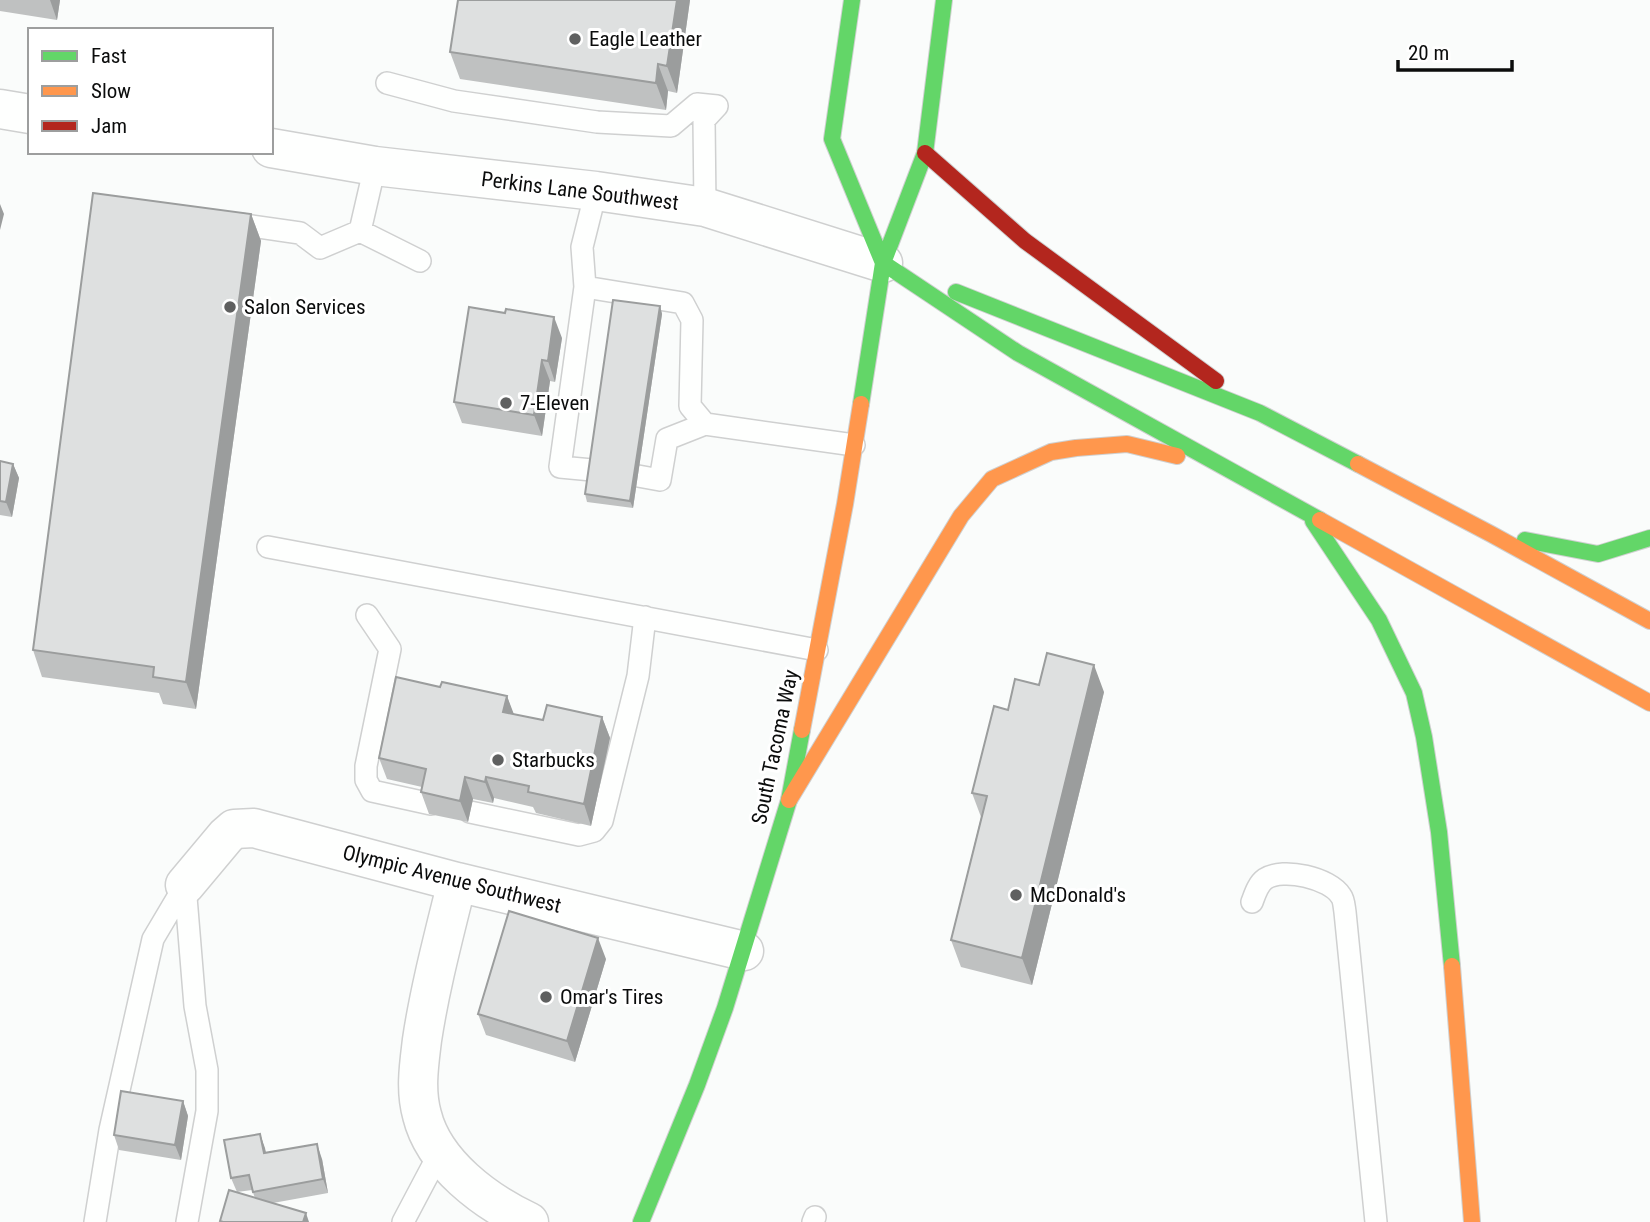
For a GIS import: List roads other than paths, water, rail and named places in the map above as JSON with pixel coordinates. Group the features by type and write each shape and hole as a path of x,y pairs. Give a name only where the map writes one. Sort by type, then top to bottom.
{"main road":[{"path":"852,0 832,139 883,263 1018,353 1650,703"},
{"name":"South Tacoma Way","path":"641,1222 725,1009 789,800 845,504 883,263 925,153 944,0"},
{"path":"925,153 1025,241 1260,413"},
{"path":"883,263 1260,413 1492,534 1650,621"},
{"path":"789,800 961,516 992,479 1051,452 1076,447 1127,444 1224,467"},
{"path":"1308,513 1379,620 1414,693 1439,832 1455,991 1472,1222"},
{"path":"1492,534 1598,554 1650,538"}],"street":[{"path":"0,109 28,114"},
{"name":"Perkins Lane Southwest","path":"273,148 375,166 596,191 705,207 883,263"},
{"name":"Olympic Avenue Southwest","path":"185,885 234,829 254,828 457,882 744,951"},
{"path":"457,882 431,987 419,1066 418,1092 421,1113 440,1152 475,1189 529,1222"}],"lane":[{"path":"387,83 454,101 597,122 671,126 697,104 717,106 704,120 705,207"},
{"path":"360,231 375,166"},
{"path":"592,470 560,467 585,287 582,247 596,191"},
{"path":"238,224 300,233 320,248 360,231 420,261"},
{"path":"585,287 683,303 692,320 690,406 705,424"},
{"path":"638,476 660,480 667,439 705,424 854,445"},
{"path":"268,547 817,650"},
{"path":"367,615 390,649 366,766 366,780 372,791 431,804"},
{"path":"470,812 579,835 594,831 602,821 638,676 645,617"},
{"path":"1252,902 1261,883 1268,877 1282,873 1329,884 1343,900 1376,1222"},
{"path":"95,1222 113,1117 153,939 185,885"},
{"path":"185,885 193,995 207,1070 207,1111 187,1222"},
{"path":"409,1220 440,1152"}],"place":[{"name":"Eagle Leather","path":"575,39"},
{"name":"Salon Services","path":"230,307"},
{"name":"7-Eleven","path":"506,403"},
{"name":"Starbucks","path":"498,760"},
{"name":"McDonald's","path":"1016,895"},
{"name":"Omar's Tires","path":"546,997"}]}
